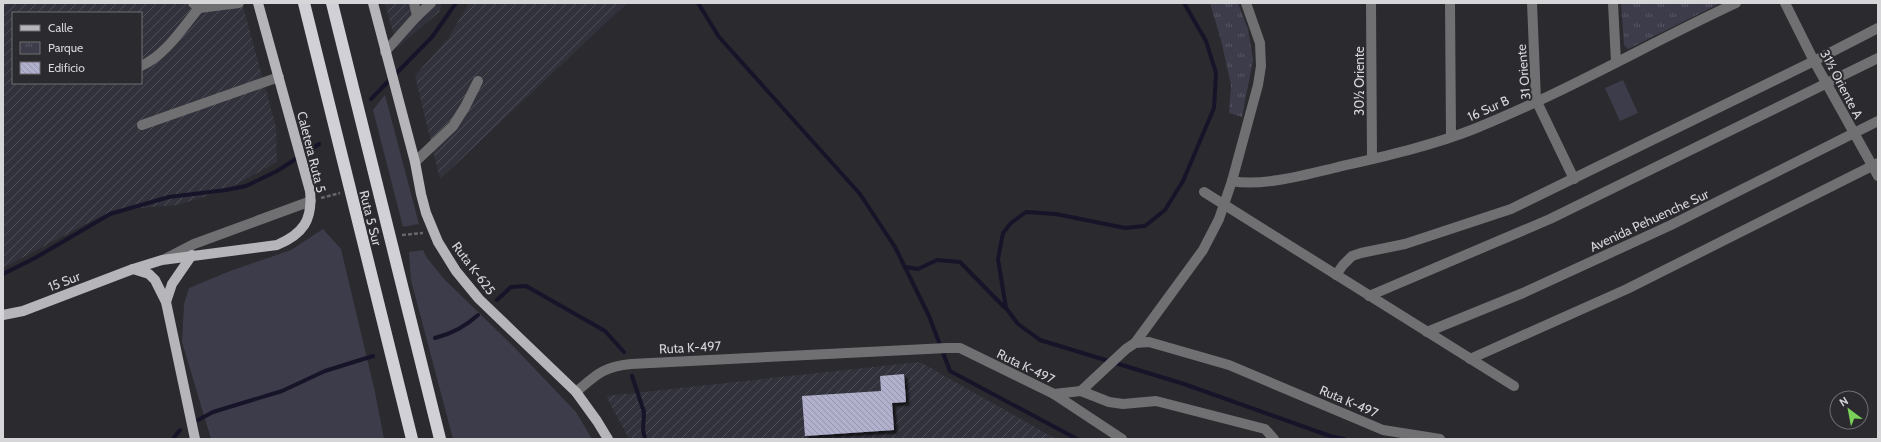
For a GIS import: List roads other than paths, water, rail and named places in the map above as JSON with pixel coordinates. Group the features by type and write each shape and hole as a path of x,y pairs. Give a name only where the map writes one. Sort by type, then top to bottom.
{"highway":[{"name":"Ruta 5 Sur","path":"304,3 412,439"},
{"name":"Ruta 5 Sur","path":"332,3 440,439"}],"main road":[{"name":"Caletera Ruta 5","path":"133,269 162,260 269,247 284,242 297,233 307,222 310,215 311,201 304,168 258,3"},
{"name":"Ruta K-625","path":"373,3 414,162 424,207 433,232 456,271 479,299 576,392 598,421 608,439"},
{"path":"166,302 172,284 192,256"},
{"path":"133,269 149,274 155,280 166,302 195,439"},
{"name":"15 Sur","path":"3,315 23,311 133,269"}],"street":[{"path":"142,66 153,60 168,46 196,5 239,3"},
{"path":"414,3 417,16"},
{"path":"385,52 417,16 432,3"},
{"path":"1246,3 1260,43 1261,66 1258,85 1232,181 1219,218 1203,250 1135,343 1126,349 1085,387 1110,402 1123,404 1156,401 1265,429 1274,439"},
{"name":"30½ Oriente","path":"1371,3 1372,159"},
{"path":"1450,3 1451,137"},
{"name":"31 Oriente","path":"1532,3 1536,100 1574,179"},
{"path":"1613,3 1616,62"},
{"name":"16 Sur B","path":"1232,181 1247,183 1304,175 1406,151 1474,129 1736,3"},
{"name":"31½ Oriente A","path":"1785,3 1814,61 1854,134 1875,164 1878,176"},
{"path":"1336,275 1352,256 1405,244 1511,209 1814,61 1878,28"},
{"path":"1369,296 1550,219 1878,58"},
{"path":"142,125 279,77"},
{"path":"414,162 453,126 465,107 478,81"},
{"name":"Avenida Pehuenche Sur","path":"1427,332 1523,293 1632,243 1878,121"},
{"path":"1470,359 1627,289 1875,164"},
{"path":"1204,192 1514,386"},
{"path":"162,260 194,244 311,201"},
{"name":"Ruta K-497","path":"1135,343 1149,342 1229,365 1383,430 1440,439"},
{"name":"Ruta K-497","path":"576,392 599,372 613,366 926,348 960,348 1054,394 1085,387"},
{"path":"1054,394 1122,439"}],"waterway":[{"path":"371,99 432,37 456,3"},
{"path":"698,3 719,37 860,194 895,247 929,316 950,371 1077,439"},
{"path":"1184,3 1206,41 1216,73 1214,108 1183,181 1165,210 1145,226 1125,228 1056,214 1026,212 1011,223 1003,233 998,259 1006,308 1018,324 1040,340 1184,384 1330,436 1344,439"},
{"path":"3,274 35,258 110,214 169,197 246,186 277,171 319,144"},
{"path":"905,267 918,269 937,260 960,262 1005,308"},
{"path":"497,300 511,287 526,286 605,331 624,352"},
{"path":"435,338 458,329 478,315"},
{"path":"198,420 213,412 282,391 325,371 373,356"},
{"path":"632,376 644,412 643,430 645,439"},
{"path":"173,439 180,430"}]}
